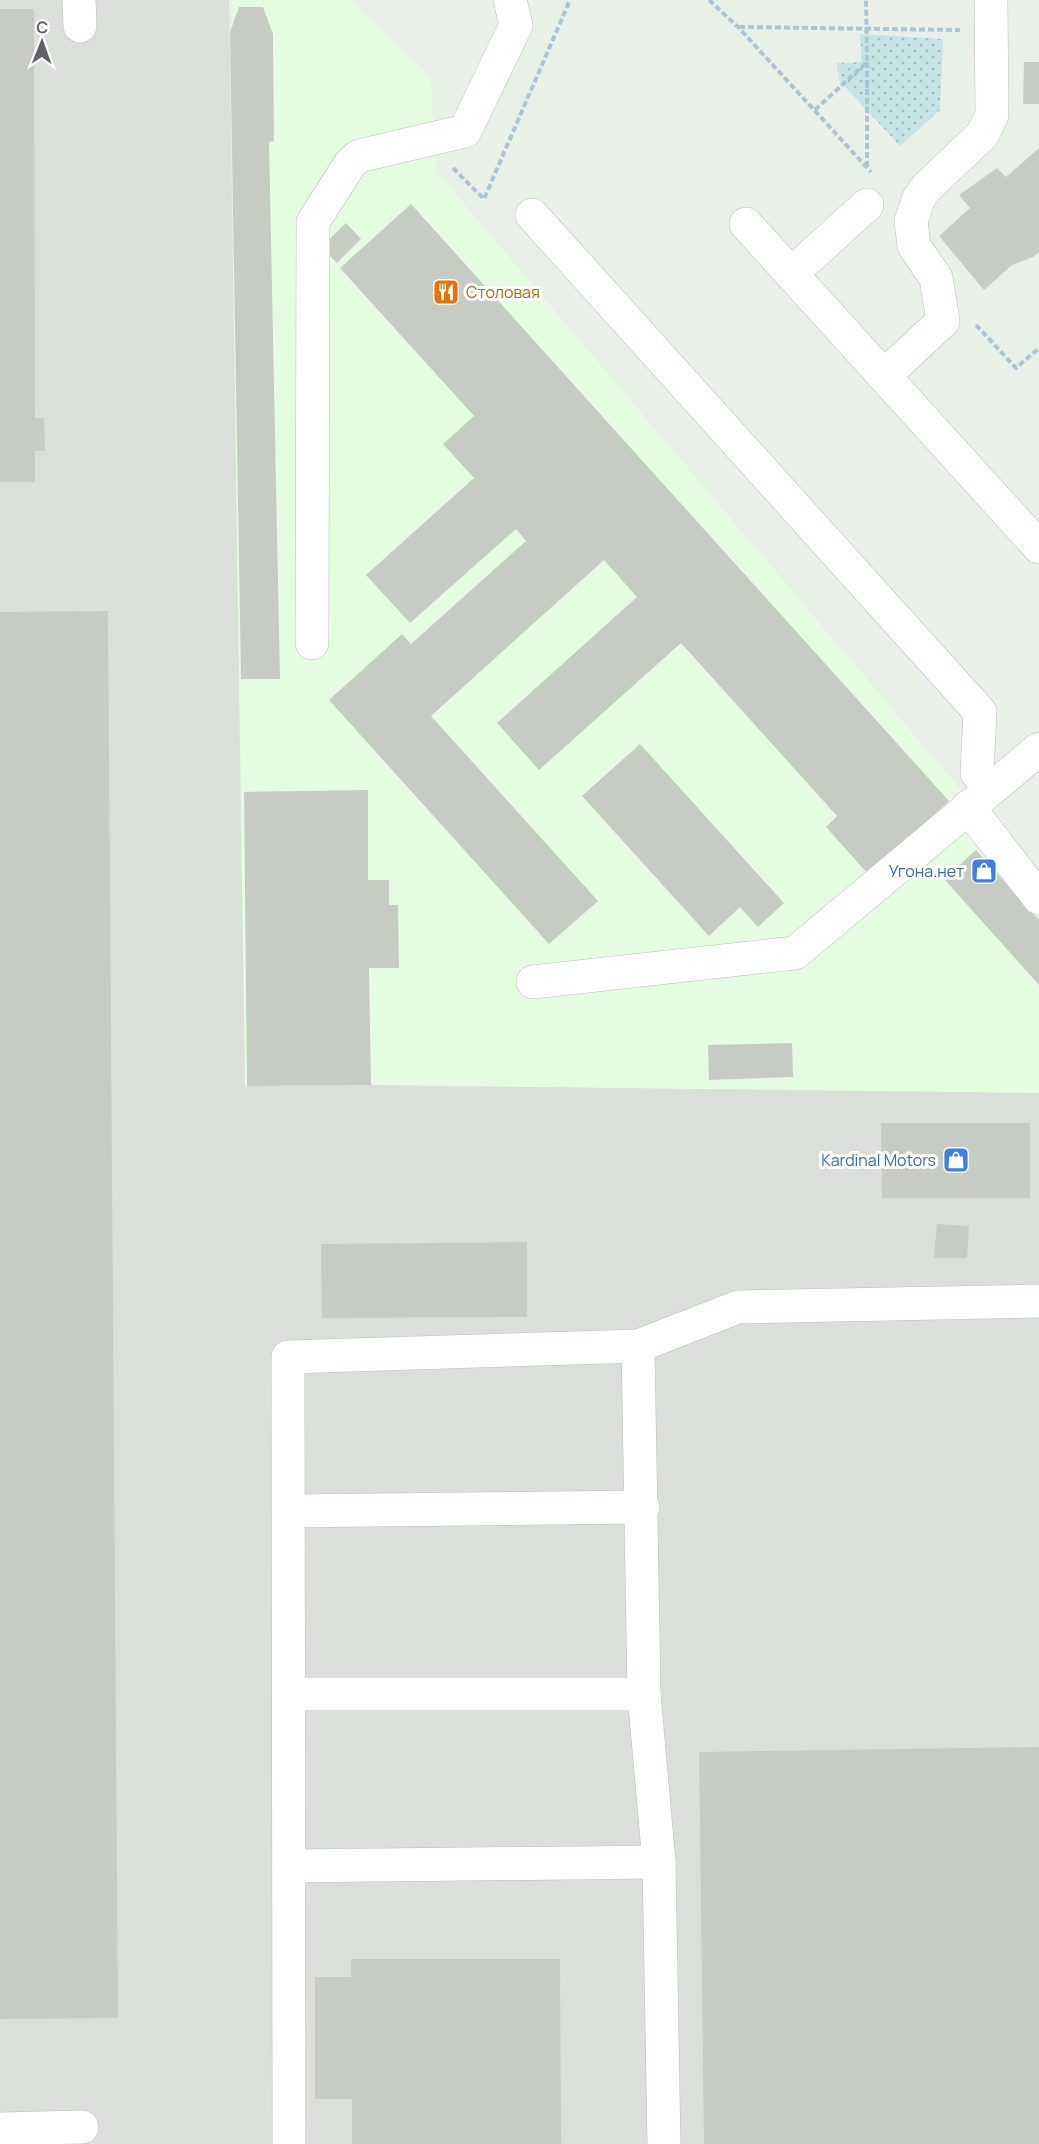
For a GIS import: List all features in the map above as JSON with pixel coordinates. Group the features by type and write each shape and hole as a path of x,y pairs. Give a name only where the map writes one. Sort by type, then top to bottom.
{"lane":[{"path":"312,643 313,222 350,164 359,156 465,131 516,25 510,0"},
{"path":"884,376 943,321 936,278 914,246 911,221 923,192 982,135 992,115 991,15"},
{"path":"791,274 870,189"},
{"path":"532,215 980,712 977,773 979,798 1039,898"},
{"path":"746,224 1039,547"},
{"path":"533,982 795,953 1039,749"},
{"path":"289,2144 288,1357 638,1346 738,1307 1039,1301"},
{"path":"638,1346 643,1507 644,1694 659,1862 664,2144"},
{"path":"289,1511 643,1507"},
{"path":"289,1694 644,1694"},
{"path":"289,1866 659,1862"},
{"path":"0,2129 82,2127"}],"path":[{"path":"709,0 738,27 867,167"},
{"path":"866,0 867,167 870,189"},
{"path":"738,27 866,29 991,15"},
{"path":"815,110 867,62"},
{"path":"943,321 974,323 1016,368 1039,348"}],"shaded area":[{"path":"0,0 229,0 245,1086 371,1085 1039,1093 1039,2144 0,2144"},
{"path":"232,0 351,0 430,76 437,172 1039,882 1039,1093 371,1085 241,1087"},
{"path":"860,34 943,39 940,110 900,146 839,80 837,63 862,62"}],"building":[{"path":"239,7 263,7 273,34 274,141 269,142 280,679 241,679 230,32"},
{"path":"0,9 34,9 35,418 44,418 45,451 35,451 35,482 0,482"},
{"path":"1024,62 1039,62 1039,104 1023,104"},
{"path":"1039,148 1039,252 1033,257 1012,265 984,290 939,236 970,208 959,195 997,168 1006,177"},
{"path":"411,204 949,801 868,874 826,827 837,816 681,643 539,770 497,723 637,597 604,560 431,716 598,901 549,944 329,700 402,634 411,644 526,541 516,529 410,623 366,575 474,478 443,444 474,416 340,268"},
{"path":"346,223 361,239 337,263 321,247"},
{"path":"108,611 118,2018 0,2019 0,612"},
{"path":"640,744 784,903 758,927 740,907 709,936 582,796"},
{"path":"368,790 368,880 389,880 389,905 398,905 399,968 369,968 371,1085 247,1086 244,792"},
{"path":"976,850 1039,920 1039,985 944,879"},
{"path":"792,1043 793,1077 709,1080 708,1045"},
{"name":"Kardinal Motors","path":"881,1123 1030,1123 1030,1198 882,1198"},
{"path":"937,1224 969,1226 967,1258 934,1258"},
{"path":"527,1242 527,1317 322,1318 321,1244"},
{"path":"1039,1747 1039,2144 704,2144 699,1752"},
{"path":"351,1959 560,1959 561,2144 352,2144 352,2099 315,2099 315,1977 351,1977"}],"place":[{"name":"Столовая","path":"446,292"},
{"name":"Угона.нет","path":"984,871"},
{"name":"Kardinal Motors","path":"956,1160"}]}
